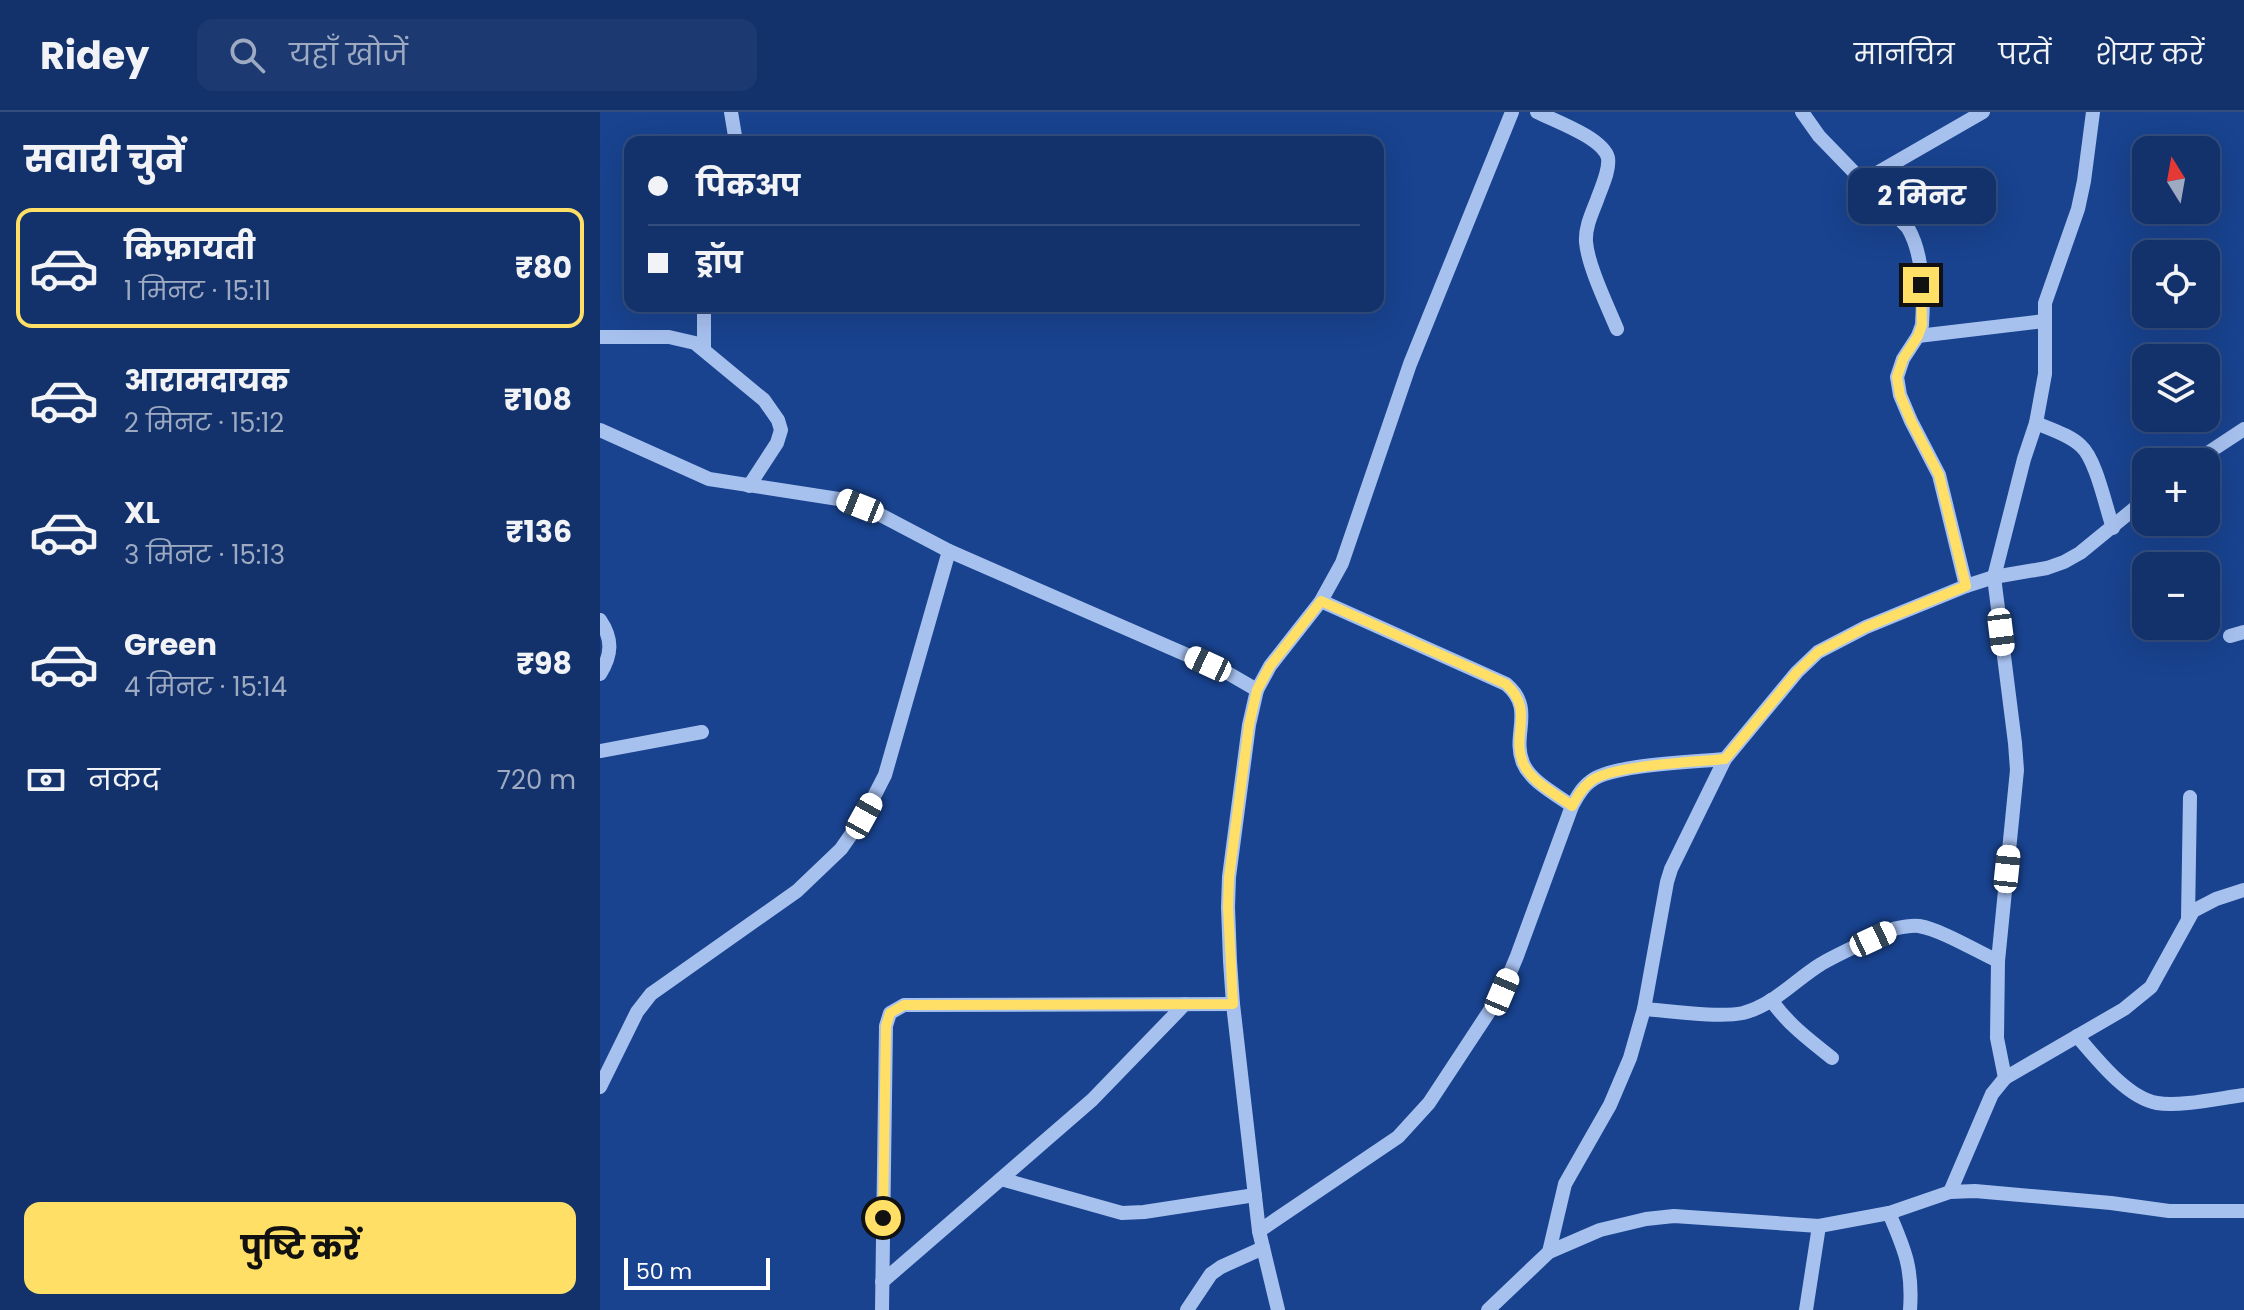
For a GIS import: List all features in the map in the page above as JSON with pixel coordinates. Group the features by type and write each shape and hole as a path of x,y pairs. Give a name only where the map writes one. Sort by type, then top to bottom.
{"street":[{"path":"731,112 735,136"},
{"path":"1278,1310 1259,1231 1233,1004 1228,907 1229,877 1249,725 1257,690 1270,666 1321,601 1342,563 1410,364 1512,112"},
{"path":"1537,112 1591,139 1603,147 1608,159 1587,228 1586,242 1617,329"},
{"path":"1802,112 1819,136 1908,228 1916,241 1922,315 1918,336 1903,359 1897,377 1900,395 1911,421 1939,475 1966,586"},
{"path":"1863,181 1983,112"},
{"path":"2005,1078 1997,1038 1998,961 2017,770 1994,577 2036,423 2045,374 2045,303 2078,209 2093,112"},
{"path":"704,312 704,349"},
{"path":"1918,336 2044,321"},
{"path":"600,337 669,337 695,343 764,400 781,430 777,443 749,486"},
{"path":"2036,423 2074,440 2085,450 2113,528"},
{"path":"2215,448 2244,429"},
{"path":"600,430 709,479 845,500 875,512 949,551 1226,672 1257,690"},
{"path":"1549,1252 1565,1184 1610,1105 1630,1058 1644,1009 1667,882 1725,759 1797,672 1818,652 1866,627 1966,586 2064,562 2132,511"},
{"path":"600,1087 637,1012 651,994 797,891 841,849 864,816 885,775 949,551"},
{"path":"1321,601 1506,684 1518,694 1523,762 1531,775 1572,806"},
{"path":"600,620 610,640 609,656 600,674"},
{"path":"600,751 702,732"},
{"path":"1259,1231 1398,1137 1429,1103 1502,992 1580,792 1593,779 1612,773 1640,767 1725,759"},
{"path":"2188,918 2190,797"},
{"path":"1950,1192 1992,1094 2005,1078 2124,1009 2151,987 2188,918 2201,905 2244,890"},
{"path":"1644,1009 1742,1013 1771,1000 1820,965 1905,926 1931,930 1998,961"},
{"path":"1771,1000 1796,1031 1832,1058"},
{"path":"882,1282 1092,1100 1185,1004"},
{"path":"882,1310 886,1026 890,1013 904,1005 1233,1004"},
{"path":"2077,1036 2113,1076 2130,1090 2156,1103 2244,1095"},
{"path":"1001,1179 1122,1213 1255,1195"},
{"path":"1488,1310 1549,1252 1600,1230 1674,1216 1819,1226 1889,1213 1950,1192 1975,1191 2169,1211 2244,1211"},
{"path":"1889,1213 1908,1260 1912,1290 1910,1310"},
{"path":"1806,1310 1819,1226"},
{"path":"1187,1310 1211,1274 1263,1248"}],"route":[{"path":"883,1218 886,1026 890,1013 904,1005 1233,1004 1229,877 1249,725 1257,690 1270,666 1321,601 1506,684 1518,694 1523,762 1531,775 1572,806 1593,779 1612,773 1640,767 1725,759 1797,672 1818,652 1866,627 1966,586 1939,475 1911,421 1900,395 1897,377 1922,325 1921,285"}]}
